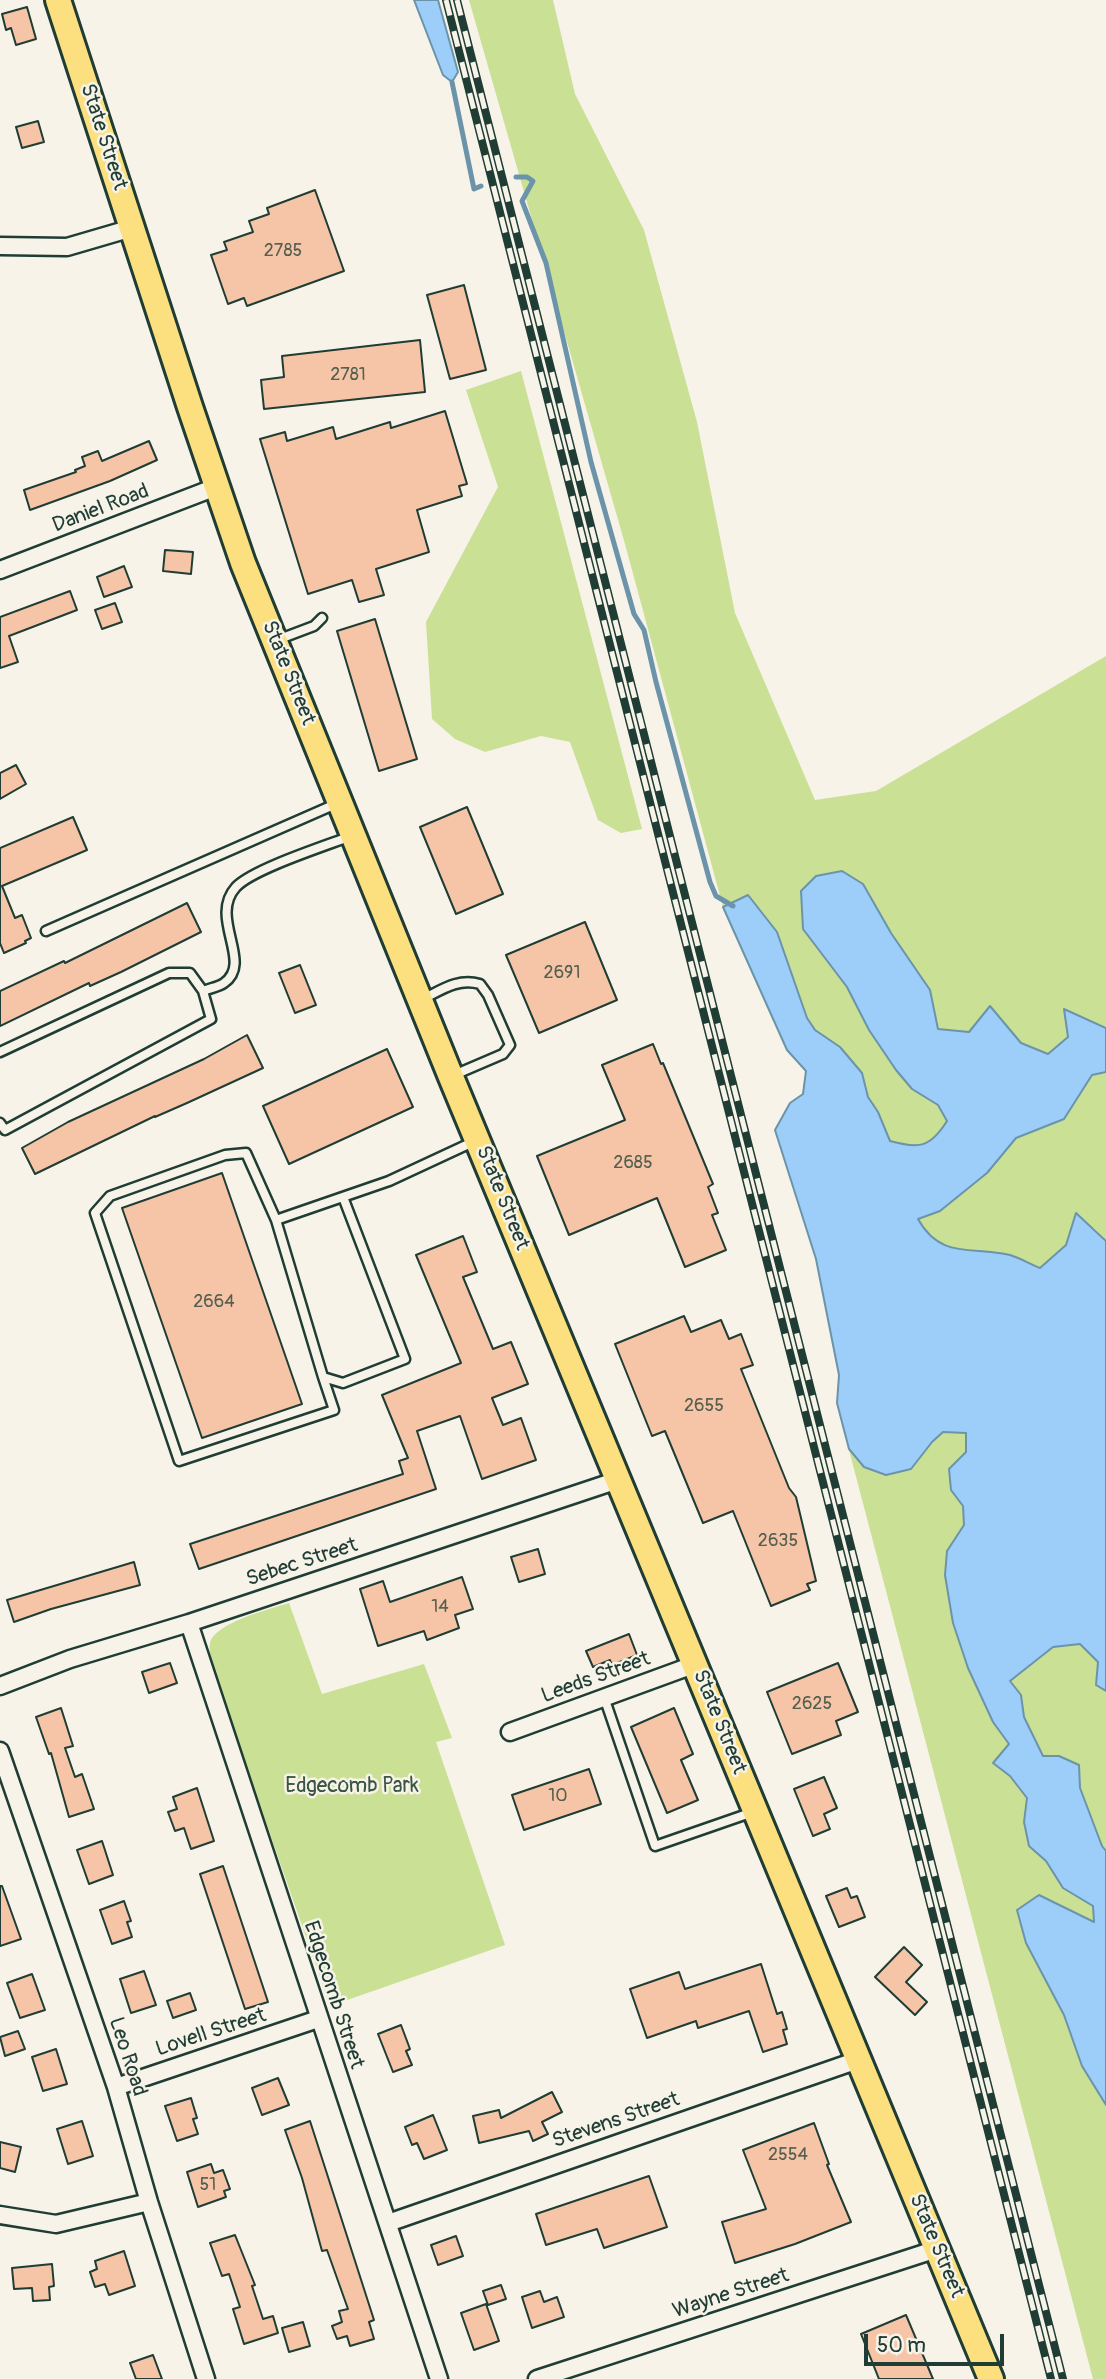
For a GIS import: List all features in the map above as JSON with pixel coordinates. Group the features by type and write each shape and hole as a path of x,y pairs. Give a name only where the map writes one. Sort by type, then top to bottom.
{"main road":[{"name":"State Street","path":"58,0 243,563 451,1077 992,2379"}],"street":[{"path":"0,246 67,247 132,228"},
{"name":"Daniel Road","path":"0,570 216,487"},
{"name":"Sebec Street","path":"0,1686 70,1659 188,1623 618,1480"},
{"name":"Edgecomb Street","path":"188,1623 439,2379"},
{"name":"Leeds Street","path":"510,1732 696,1664"},
{"name":"Leo Road","path":"0,1751 116,2087 149,2202 206,2379"},
{"name":"Lovell Street","path":"116,2087 318,2019"},
{"name":"Stevens Street","path":"388,2222 858,2060"},
{"path":"0,2215 56,2224 149,2202"},
{"name":"Wayne Street","path":"537,2379 937,2249"}],"lane":[{"path":"275,641 314,626 322,618"},
{"path":"46,931 340,802"},
{"path":"204,990 225,983 233,972 236,958 226,922 226,909 237,886 254,874 354,835"},
{"path":"0,1052 169,973 190,973 204,990 211,1019 5,1130 0,1123"},
{"path":"421,1000 457,982 480,984 488,995 510,1045 503,1054 451,1077"},
{"path":"276,1220 389,1181 478,1140"},
{"path":"246,1153 276,1220 334,1410 179,1461 95,1213 110,1196 225,1155 246,1153"},
{"path":"323,1377 342,1383 405,1359 343,1197"},
{"path":"604,1698 655,1846 756,1811"}],"green space":[{"path":"469,0 553,0 575,94 644,230 697,422 735,613 815,800 876,791 1106,656 1106,1028 1065,1009 1068,1037 1048,1054 1021,1043 990,1006 969,1032 938,1029 930,990 891,933 863,884 803,929 847,987 869,1030 896,1070 912,1089 938,1105 947,1122 923,1145 890,1141 878,1112 868,1097 862,1073 840,1047 815,1030 807,1018 777,932 748,895 723,907 625,544"},
{"path":"521,371 642,829 621,833 598,820 570,742 541,736 485,752 455,739 432,719 426,622 498,487 466,390"},
{"path":"1106,1072 1106,1241 1094,1228 1066,1245 1040,1268 1010,1255 957,1250 928,1236 918,1219 940,1211 987,1173 1016,1138 1064,1119 1092,1075"},
{"path":"943,1432 966,1433 967,1452 951,1490 963,1506 964,1525 947,1551 947,1587 1106,1451 1106,2379 1093,2379 849,1450 864,1467 911,1469"},
{"name":"Edgecomb Park","path":"289,1603 322,1694 424,1664 452,1738 436,1742 505,1945 330,2006 215,1676 210,1651 210,1643 221,1629"}],"water":[{"path":"414,0 438,0 458,72 452,82 443,75"},
{"path":"842,871 863,884 891,933 930,990 938,1029 969,1032 990,1006 1021,1043 1048,1054 1068,1037 1064,1009 1106,1028 1106,1072 1092,1075 1064,1119 1016,1138 987,1173 940,1211 918,1219 927,1232 947,1246 1010,1255 1040,1268 1066,1245 1076,1213 1106,1241 1106,1691 1096,1685 1098,1662 1080,1644 1053,1647 1010,1681 1021,1695 1024,1717 1043,1756 1059,1756 1079,1765 1080,1788 1106,1851 1106,2105 1082,2066 1064,2015 1026,1943 1017,1910 1039,1895 1094,1922 1093,1906 1063,1888 1046,1861 1029,1846 1024,1822 1027,1798 1010,1776 993,1763 1009,1744 993,1722 968,1668 953,1623 945,1575 947,1551 964,1525 963,1506 951,1490 949,1469 966,1452 966,1433 943,1432 911,1469 886,1475 864,1467 849,1449 837,1403 839,1375 816,1259 775,1130 790,1103 803,1094 806,1071 787,1050 723,907 748,895 777,932 807,1018 815,1030 840,1047 862,1073 868,1097 878,1112 890,1141 909,1145 923,1144 935,1137 947,1121 938,1105 912,1089 896,1070 869,1030 847,987 803,929 801,891 816,876"}],"building":[{"path":"27,7 36,39 16,45 11,28 6,30 2,14"},
{"path":"38,121 44,142 22,148 16,127"},
{"path":"315,190 344,271 247,306 244,298 228,304 211,255 227,250 224,242 253,232 249,221 269,214 267,208"},
{"path":"464,285 486,370 450,379 427,295"},
{"path":"420,340 425,392 264,409 261,380 284,377 282,356"},
{"path":"445,411 467,484 459,486 462,496 417,510 429,552 376,569 384,595 359,602 352,580 308,594 260,439 285,432 287,441 333,427 336,439 390,422 391,428"},
{"path":"149,441 157,460 110,481 30,510 24,490 76,472 75,470 85,466 82,457 98,451 102,461"},
{"path":"165,550 193,552 191,574 163,571"},
{"path":"124,566 132,587 104,597 97,577"},
{"path":"70,591 77,610 9,636 18,662 0,668 0,617"},
{"path":"115,603 122,622 102,629 95,610"},
{"path":"375,619 417,759 379,771 337,631"},
{"path":"16,765 26,784 0,799 0,773"},
{"path":"467,807 503,894 456,914 420,827"},
{"path":"73,817 87,850 2,886 15,918 22,915 31,938 4,953 0,943 0,848"},
{"path":"187,903 201,932 121,972 90,986 89,983 0,1026 0,991 64,961 65,963"},
{"path":"585,922 617,1000 539,1033 506,955"},
{"path":"300,965 316,1005 295,1013 279,973"},
{"path":"247,1035 263,1068 35,1174 22,1148 68,1122 204,1059"},
{"path":"653,1044 713,1184 708,1187 718,1213 712,1215 726,1250 685,1267 657,1198 569,1235 537,1156 625,1120 602,1065"},
{"path":"387,1049 413,1107 289,1164 263,1106"},
{"path":"222,1173 302,1404 202,1438 122,1208"},
{"path":"463,1236 477,1272 463,1277 493,1349 511,1342 528,1384 492,1398 503,1425 521,1418 536,1460 482,1479 460,1416 417,1431 436,1489 199,1569 190,1544 403,1474 399,1461 408,1458 382,1395 461,1363 416,1255"},
{"path":"684,1316 691,1332 721,1320 729,1339 741,1334 753,1365 741,1369 789,1488 796,1497 816,1581 807,1584 810,1590 771,1606 733,1511 703,1523 665,1431 652,1436 615,1344"},
{"path":"538,1549 545,1574 519,1582 511,1557"},
{"path":"134,1562 140,1585 14,1622 7,1600"},
{"path":"462,1577 473,1609 455,1615 459,1628 427,1640 424,1631 378,1646 360,1589 383,1581 390,1602"},
{"path":"629,1634 637,1655 612,1665 610,1660 593,1667 586,1651"},
{"path":"170,1663 177,1683 149,1693 142,1672"},
{"path":"838,1663 858,1712 836,1721 841,1735 792,1754 767,1692"},
{"path":"61,1708 73,1746 65,1748 75,1777 82,1774 94,1809 69,1817 51,1753 49,1754 36,1717"},
{"path":"674,1708 693,1754 681,1760 698,1800 667,1813 631,1727"},
{"path":"589,1769 601,1804 524,1830 512,1795"},
{"path":"824,1777 837,1808 824,1814 830,1829 813,1836 794,1789"},
{"path":"197,1788 214,1841 191,1849 184,1828 175,1831 168,1812 177,1809 173,1797"},
{"path":"102,1841 113,1875 89,1884 77,1850"},
{"path":"223,1866 268,2002 245,2009 200,1874"},
{"path":"0,1886 21,1939 0,1946"},
{"path":"847,1888 851,1898 857,1896 865,1917 839,1927 826,1896"},
{"path":"124,1901 131,1921 127,1922 132,1937 112,1944 100,1910"},
{"path":"904,1947 922,1965 906,1982 927,2002 915,2015 875,1977"},
{"path":"761,1964 777,2014 782,2012 787,2029 783,2030 787,2044 763,2052 749,2011 698,2028 696,2021 647,2038 630,1989 679,1972 685,1989"},
{"path":"144,1971 156,2005 131,2013 120,1979"},
{"path":"32,1974 45,2010 20,2018 7,1983"},
{"path":"190,1993 196,2010 173,2018 167,2001"},
{"path":"401,2025 410,2049 406,2051 412,2065 393,2072 378,2034"},
{"path":"18,2031 25,2049 5,2056 0,2037"},
{"path":"56,2049 67,2084 43,2091 32,2057"},
{"path":"278,2078 289,2105 262,2115 252,2088"},
{"path":"552,2092 562,2112 542,2122 548,2134 533,2141 529,2131 479,2143 473,2116 499,2110 501,2118"},
{"path":"191,2098 198,2134 177,2141 165,2106"},
{"path":"433,2115 447,2150 424,2159 417,2143 412,2145 405,2127"},
{"path":"82,2121 93,2156 68,2164 57,2129"},
{"path":"310,2121 374,2320 369,2322 374,2339 350,2346 347,2336 337,2339 332,2326 342,2322 339,2311 348,2309 327,2250 322,2251 302,2178 285,2130"},
{"path":"814,2123 829,2164 827,2165 851,2222 735,2263 722,2222 766,2209 743,2150"},
{"path":"0,2142 21,2147 15,2172 0,2168"},
{"path":"211,2164 214,2173 223,2170 230,2189 224,2191 226,2197 198,2207 187,2172"},
{"path":"649,2176 667,2227 604,2248 597,2229 546,2245 536,2214"},
{"path":"235,2235 255,2285 252,2286 263,2319 273,2316 278,2333 244,2344 233,2309 240,2307 229,2274 222,2276 210,2243"},
{"path":"456,2236 463,2256 438,2265 431,2245"},
{"path":"124,2251 135,2286 109,2295 105,2284 95,2287 90,2272 97,2269 95,2261"},
{"path":"52,2264 54,2286 49,2287 50,2300 33,2301 32,2288 14,2289 12,2268"},
{"path":"501,2285 506,2299 488,2305 483,2291"},
{"path":"540,2291 544,2302 557,2297 564,2317 532,2328 522,2297"},
{"path":"486,2304 499,2341 474,2350 461,2313"},
{"path":"906,2315 933,2379 879,2379 861,2334"},
{"path":"303,2322 310,2346 289,2352 282,2328"},
{"path":"153,2355 162,2379 136,2379 130,2363"}],"waterway":[{"path":"452,82 474,189 481,186"},
{"path":"516,177 527,177 533,181 522,201 546,263 591,462 634,614 644,630 710,882 716,896 733,906"}],"railway":[{"path":"446,0 1051,2379"},
{"path":"457,0 1063,2379"}]}
